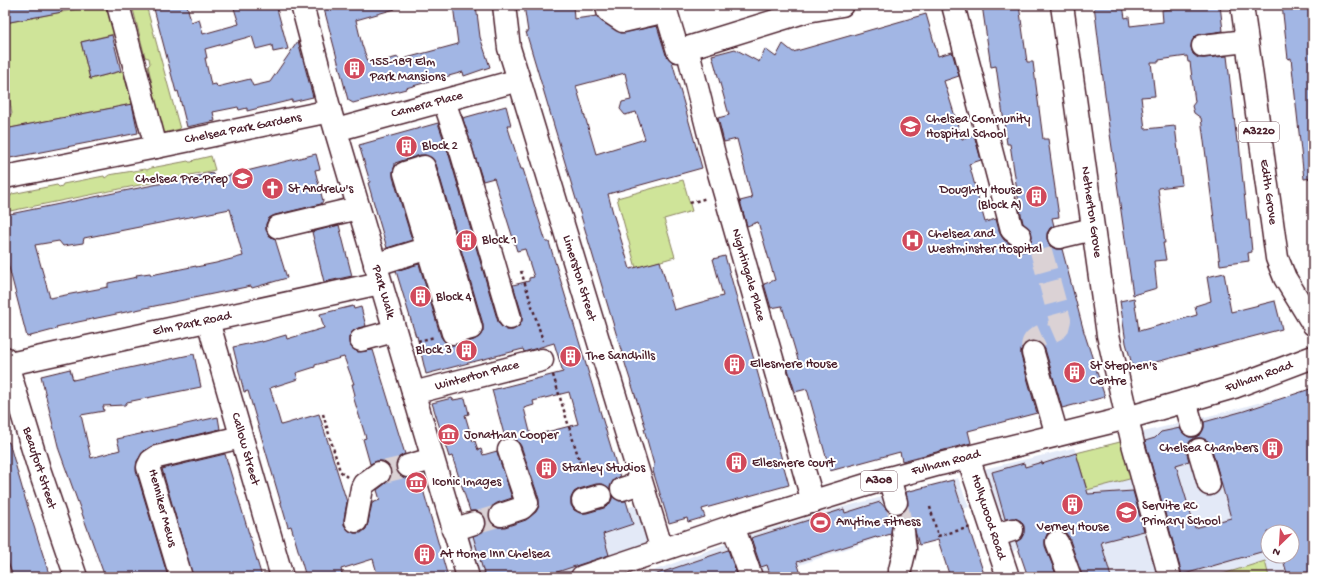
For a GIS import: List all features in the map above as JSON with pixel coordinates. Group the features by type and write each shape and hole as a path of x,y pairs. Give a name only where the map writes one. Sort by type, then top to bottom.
{"main road":[{"path":"118,5 156,147"},
{"name":"Park Walk","path":"302,5 333,121 377,274 468,577"},
{"name":"Limerston Street","path":"504,5 509,48 632,486 662,550"},
{"path":"607,5 608,11 623,21 666,11 678,51 807,11 842,5"},
{"path":"953,5 1012,230 1020,236"},
{"name":"Netherton Grove","path":"1062,5 1108,335 1127,418 1169,574"},
{"name":"Edith Grove","path":"1242,5 1277,258 1285,278 1313,324"},
{"path":"1203,46 1246,41"},
{"name":"Nightingale Place","path":"687,48 717,166 813,502"},
{"name":"Camera Place","path":"333,121 444,101 519,80"},
{"path":"444,101 461,151 510,318"},
{"name":"Chelsea Park Gardens","path":"5,177 156,147 333,121"},
{"path":"278,227 358,208"},
{"path":"1058,237 1093,229"},
{"name":"Elm Park Road","path":"6,363 208,321 377,274 437,246 453,333"},
{"name":"Callow Street","path":"208,321 282,577"},
{"path":"354,343 396,338"},
{"path":"1033,353 1057,434"},
{"name":"Fulham Road","path":"582,577 623,571 662,550 733,526 889,478 1057,434 1127,418 1234,387 1313,357"},
{"name":"Winterton Place","path":"413,393 542,360"},
{"name":"Beaufort Street","path":"6,363 38,469 76,577"},
{"path":"1185,401 1192,425"},
{"name":"Henniker Mews","path":"181,577 148,467 151,461 157,457 242,437"},
{"path":"501,515 522,508 527,502 509,450"},
{"path":"1201,456 1209,484"},
{"name":"Hollywood Road","path":"968,457 1003,533 1008,577"},
{"path":"408,466 432,459"},
{"path":"356,522 362,488 364,484 379,473"},
{"path":"889,478 896,502"},
{"path":"453,530 474,523"},
{"path":"733,526 751,577"},
{"path":"900,577 900,570 905,549 903,531"},
{"path":"1057,542 1070,577"}],"path":[{"path":"690,202 699,200"},
{"path":"396,338 453,333"},
{"path":"323,414 340,472 362,488"},
{"path":"930,507 938,536 967,527"}],"shaded area":[{"path":"1276,398 1297,470 1240,486 1260,532 1260,564 1284,564 1288,577 1111,577 1096,523 1010,552 984,469 1074,448 1076,453 1128,440 1135,434"},
{"path":"958,478 969,507 764,577 637,577 744,537 835,509"},
{"path":"636,505 651,544 559,577 480,577 465,529 493,521 502,545"}],"green space":[{"path":"98,5 106,5 114,34 81,42 90,79 121,71 123,72 132,104 5,129 5,115 12,114 5,71 5,23"},
{"path":"132,5 146,5 180,129 163,133 148,66 150,64 149,58 145,57"},
{"path":"211,156 215,170 5,212 5,195 8,197 12,194 57,185 59,187 63,184 104,176 105,178 109,175 145,169 147,170 188,161 192,162 194,160"},
{"path":"683,180 692,211 664,219 675,257 636,268 617,198"},
{"path":"1128,440 1137,477 1087,490 1076,453"},
{"path":"1260,563 1260,564 1266,564 1269,577 1213,577"}],"building":[{"path":"5,5 62,5 62,12 5,23"},
{"path":"153,5 187,5 191,22 199,19 203,34 239,24 233,5 276,5 288,49 273,52 272,45 256,49 252,36 205,49 207,58 205,58 211,85 216,84 217,87 250,79 253,86 270,82 298,41 313,97 292,102 292,100 247,111 247,108 239,110 238,107 213,112 215,121 187,127 178,91 176,92"},
{"path":"323,5 394,5 395,9 356,20 362,45 369,64 398,57 399,60 458,44 453,5 476,5 480,37 490,67 464,76 463,72 353,103 348,100"},
{"path":"524,5 573,5 574,19 597,16 601,21 621,33 657,26 666,55 672,61 702,168 608,194 613,213 630,269 660,261 674,310 723,296 713,259 725,256 789,485 702,509 705,517 688,522 687,518 669,523 653,471 654,465 644,429 646,429 526,32 528,32","holes":["625,73 631,100 622,102 620,109 625,115 636,112 645,139 596,154 576,86"]},
{"name":"Chelsea and Westminster Hospital","path":"982,5 1019,5 1027,62 1033,62 1043,139 1048,139 1059,217 1052,218 1054,226 1050,228 1047,233 1047,239 1050,246 1056,249 1062,249 1084,332 1105,397 1062,408 1045,349 1036,341 1030,341 1024,345 1021,350 1021,356 1037,413 968,431 971,443 902,461 900,452 830,471 807,389 795,392 787,366 799,363 782,306 771,308 764,284 775,280 758,222 747,226 740,201 752,198 737,139 724,142 718,118 729,115 712,55 735,49 759,62 765,49 776,57 783,44 793,52 926,14 938,56 952,52 959,76 944,81 962,139 974,135 981,160 969,164 985,222 996,219 1000,234 1004,240 1015,247 1017,253 1025,251 1025,247 1030,243 1032,237 1031,231 1023,223 1020,210 1010,144 1007,144 996,66 991,67"},
{"path":"1094,5 1123,5 1125,18 1129,17 1130,26 1163,22 1162,10 1220,5 1223,31 1196,36 1192,41 1191,47 1193,54 1198,58 1227,56 1237,142 1239,142 1247,220 1249,220 1252,252 1248,253 1249,261 1220,265 1201,118 1194,113 1192,106 1195,102 1190,62 1188,62 1187,56 1159,60 1159,62 1151,62 1155,96 1141,97 1145,129 1175,126 1182,185 1158,188 1166,260 1154,261 1157,288 1133,295 1109,127"},
{"path":"1282,5 1313,5 1313,178 1304,179 1291,58 1288,59"},
{"path":"112,35 121,71 90,79 81,42"},
{"path":"132,104 138,133 5,159 5,129"},
{"path":"506,106 511,125 507,125 521,169 523,169 546,242 549,242 620,477 613,481 610,489 603,484 596,484 579,489 574,492 571,498 571,505 574,510 580,513 587,513 609,505 612,496 619,501 626,501 633,524 603,534 609,555 542,577 485,577 473,536 484,531 486,519 482,513 470,511 452,456 449,457 432,403 452,398 453,400 465,398 469,414 465,415 473,442 475,441 478,450 481,449 483,455 497,451 512,498 497,503 491,507 489,519 492,524 498,527 505,527 526,520 536,512 539,505 539,499 521,446 517,440 505,438 492,390 563,372 554,343 524,352 523,349 426,374 417,336 416,337 396,271 419,264 441,337 445,342 450,345 456,345 474,340 480,336 483,331 483,324 436,164 432,158 425,155 420,155 395,163 393,177 412,240 387,248 368,183 370,182 359,145 438,123 449,155 498,322 507,330 513,330 519,326 522,321 522,314 513,285 529,281 529,278 534,277 525,249 517,251 494,178 483,181 462,116 463,118","holes":["569,392 578,424 531,436 524,408 534,405 533,401"]},
{"path":"316,154 320,169 315,170 323,201 321,204 275,215 269,218 266,224 266,230 269,235 275,239 287,278 252,288 251,286 78,322 56,327 57,329 27,337 5,252 5,215 213,173 214,179","holes":["230,209 243,256 216,263 151,275 150,273 136,275 137,277 108,283 108,287 50,298 35,245 59,241 63,246 83,243 84,238"]},
{"path":"339,225 352,276 324,282 312,232"},
{"path":"1224,273 1231,312 1275,301 1282,329 1133,368 1126,343 1120,301 1134,298 1139,331 1197,315 1195,306 1211,301 1207,277"},
{"path":"353,306 354,309 361,307 366,326 358,328 352,332 349,337 349,344 358,352 373,350 405,454 399,457 396,463 396,470 399,475 405,478 418,476 420,479 448,577 378,577 373,559 341,569 343,577 306,577 291,526 288,527 248,391 244,392 233,347 262,342 286,335 287,339 324,328 320,314","holes":["344,357 354,384 352,384 355,395 353,396 366,438 363,439 370,464 377,461 384,461 389,466 391,472 390,478 377,490 380,500 372,503 366,529 361,533 354,533 348,530 344,525 347,502 319,414 281,425 270,388 298,379 296,373 315,367 315,365"]},
{"path":"194,354 201,387 127,402 125,405 103,406 104,411 81,415 91,458 120,450 117,439 218,417 220,429 154,445 144,451 137,461 136,471 168,577 105,577 59,450 41,376 70,369 73,380"},
{"path":"1313,388 1313,577 1288,577 1284,564 1300,564 1300,524 1260,524 1260,552 1181,575 1145,441 1155,438 1161,432 1180,428 1184,434 1189,437 1196,437 1201,434 1204,428 1204,422 1244,411","holes":["1195,438 1202,438 1208,441 1211,446 1231,518 1195,528 1176,465 1189,461 1187,447 1190,441"]},
{"path":"9,442 50,577 13,577 5,553 5,443"},
{"path":"1076,453 1088,494 1133,491 1144,531 1101,542 1111,577 1082,577 1069,537 1065,532 1052,530 1047,534 1045,546 1057,577 1028,577 1016,542 1021,539 1024,533 1024,526 1021,521 1015,518 1005,519 992,472 1024,463 1025,467 1042,462 1042,464"},
{"path":"225,454 262,577 193,577 162,469"},
{"path":"953,480 985,577 950,577 938,540 919,545 913,524 908,520 902,519 896,521 892,526 891,534 876,537 797,562 802,577 771,577 767,565 761,567 751,538 844,509 845,513 880,502 888,511 893,514 899,514 905,511 908,505 906,492"},
{"path":"728,550 738,577 655,577 654,575"}],"tunnel":[{"path":"1033,353 1033,342 1040,336 1058,328 1060,320 1038,240"},
{"path":"379,473 408,466"},
{"path":"896,502 903,531"},
{"path":"474,523 501,515"}],"place":[{"name":"155-189 Elm Park Mansions","path":"355,69"},
{"name":"Chelsea Community Hospital School","path":"911,126"},
{"name":"Block 2","path":"406,146"},
{"name":"Chelsea Pre-Prep","path":"243,179"},
{"name":"St Andrew's","path":"272,189"},
{"name":"Doughty House (Block A)","path":"1037,197"},
{"name":"Block 1","path":"466,240"},
{"name":"Chelsea and Westminster Hospital","path":"912,241"},
{"name":"Block 4","path":"420,297"},
{"name":"Block 3","path":"467,350"},
{"name":"The Sandhills","path":"571,356"},
{"name":"Ellesmere House","path":"734,364"},
{"name":"St Stephen's Centre","path":"1075,373"},
{"name":"Jonathan Cooper","path":"449,435"},
{"name":"Chelsea Chambers","path":"1273,448"},
{"name":"Ellesmere court","path":"736,463"},
{"name":"Stanley Studios","path":"547,468"},
{"name":"Iconic Images","path":"417,482"},
{"name":"Verney House","path":"1073,505"},
{"name":"Servite RC Primary School","path":"1126,513"},
{"name":"Anytime Fitness","path":"820,522"},
{"name":"At Home Inn Chelsea","path":"425,554"}]}
